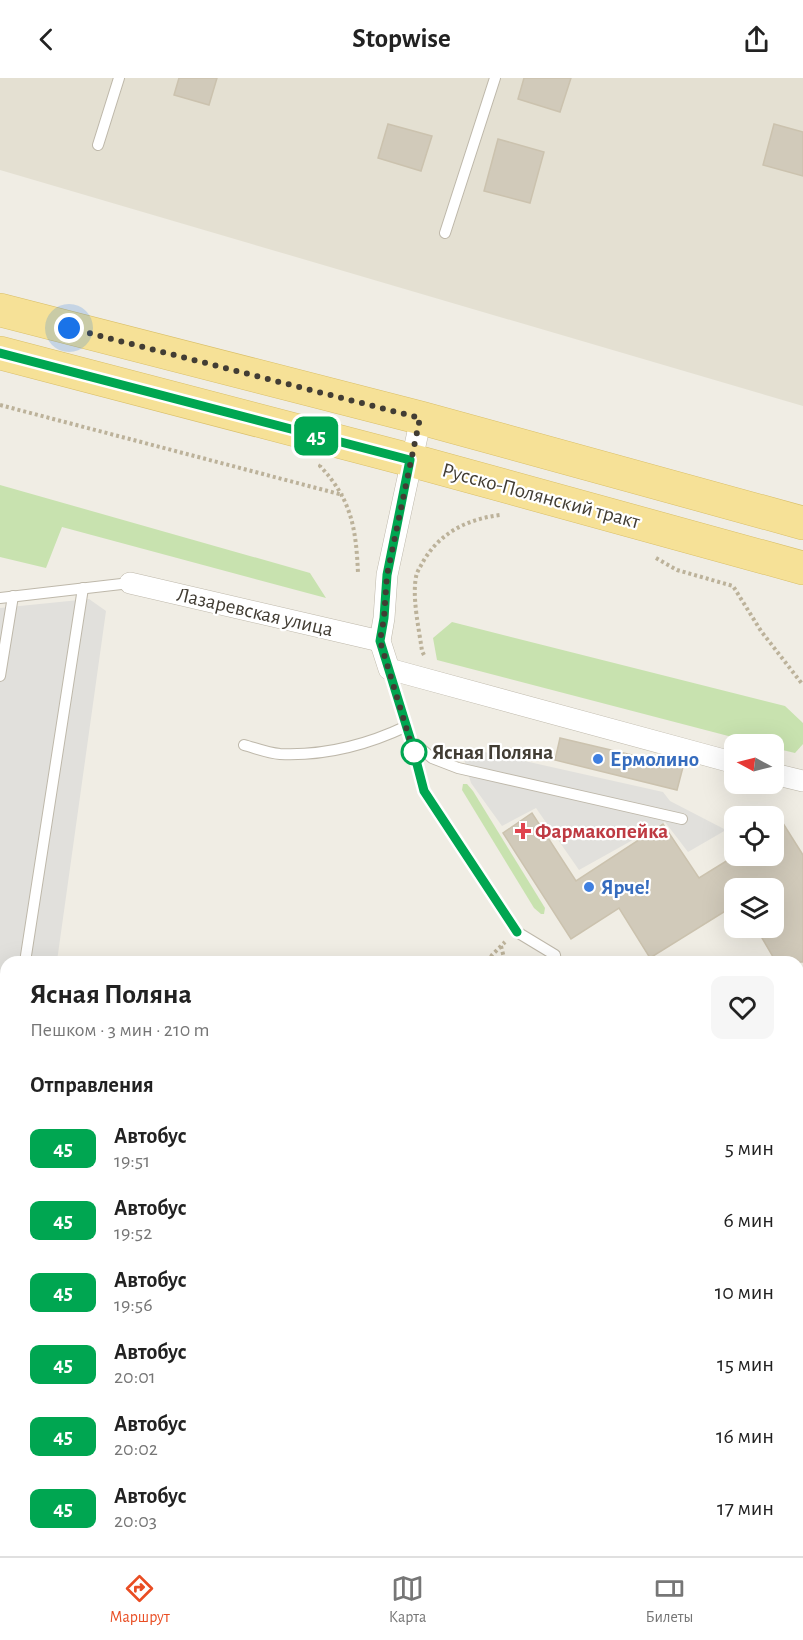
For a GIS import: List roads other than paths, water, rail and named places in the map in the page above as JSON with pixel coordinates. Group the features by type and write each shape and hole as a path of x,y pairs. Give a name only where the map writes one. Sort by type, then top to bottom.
{"main road":[{"name":"Русско-Полянский тракт","path":"0,310 420,418 803,523"},
{"name":"Русско-Полянский тракт","path":"0,353 410,460 803,568"}],"street":[{"path":"420,418 387,575 380,641 389,669 724,760"},
{"name":"Лазаревская улица","path":"130,583 380,641"},
{"path":"784,777 803,782"}],"lane":[{"path":"98,145 118,78"},
{"path":"445,233 495,78"},
{"path":"0,598 130,583"},
{"path":"26,956 83,588"},
{"path":"0,676 13,596"},
{"path":"389,669 424,791 517,932 555,956"},
{"path":"244,745 278,754 310,754 375,741 407,726"},
{"path":"411,741 432,758 458,768 682,819"}],"place":[{"name":"Ясная Поляна","path":"414,752"},
{"name":"Ермолино","path":"598,759"},
{"name":"Фармакопейка","path":"523,831"},
{"name":"Ярче!","path":"589,887"}]}
